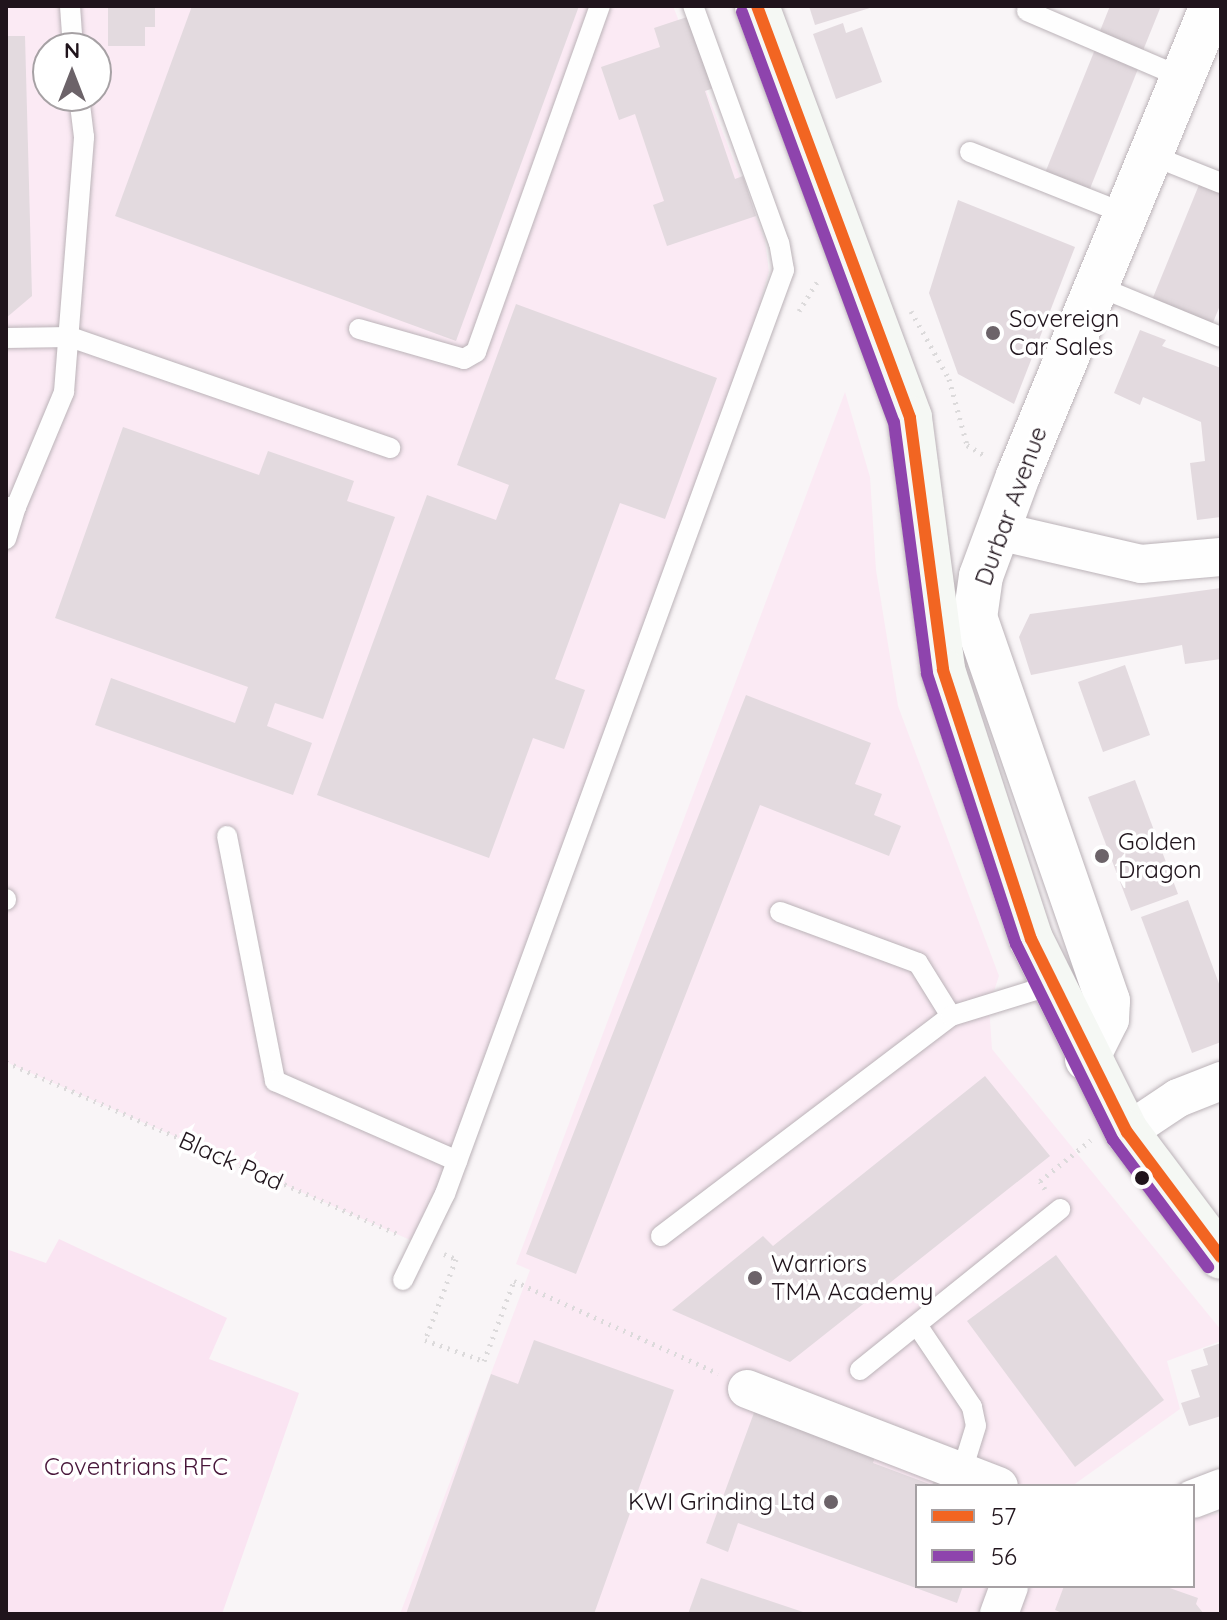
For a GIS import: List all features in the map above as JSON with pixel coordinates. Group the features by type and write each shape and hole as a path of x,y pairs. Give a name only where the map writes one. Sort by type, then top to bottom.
{"main road":[{"path":"757,6 827,193 841,267 882,337 910,418 943,670 1031,939 1087,1059 1123,1124 1221,1257"}],"street":[{"name":"Durbar Avenue","path":"1087,1059 1107,1019 1108,1001 993,681 975,618 981,576 1018,476 1212,6"},
{"path":"998,531 1141,564 1221,557"},
{"path":"1123,1124 1221,1081"},
{"path":"747,1389 994,1484"},
{"path":"1195,1498 1221,1488"},
{"path":"999,1614 1008,1588"}],"lane":[{"path":"70,6 72,32"},
{"path":"359,329 464,359 476,352 600,6"},
{"path":"403,1280 424,1246 457,1161 784,270 779,243 693,6"},
{"path":"1027,11 1183,78"},
{"path":"6,539 11,507 64,392 84,137 81,112"},
{"path":"970,152 1126,214"},
{"path":"1151,155 1221,183"},
{"path":"1097,286 1221,337"},
{"path":"6,338 70,337 390,448"},
{"path":"227,836 275,1081 457,1161"},
{"path":"780,912 918,963 951,1016"},
{"path":"661,1236 951,1016 1052,985"},
{"path":"860,1370 1060,1209"},
{"path":"917,1325 972,1407 976,1426 962,1471"}],"path":[{"path":"794,320 841,267"},
{"path":"914,308 949,379 967,445 1018,476"},
{"name":"Black Pad","path":"6,1062 456,1259 425,1340 484,1361 514,1281 685,1354 747,1389"},
{"path":"1060,1209 1040,1181 1123,1124"}],"shaded area":[{"path":"6,6 673,6 765,240 769,272 761,299 769,314 424,1246 6,1062"},
{"path":"845,392 870,477 876,570 898,706 999,976 989,1006 992,1049 1221,1330 1221,1341 1167,1361 1180,1409 1075,1484 915,1484 915,1588 1195,1588 1195,1517 1220,1513 1221,1614 400,1614 530,1270 516,1264"}],"green space":[{"name":"Coventrians RFC","path":"59,1239 227,1318 209,1359 299,1393 222,1614 6,1614 6,1249 46,1263"}],"building":[{"path":"108,6 155,6 155,27 145,27 145,46 112,46 112,32 108,32"},
{"path":"192,6 579,6 456,341 115,216"},
{"path":"809,6 873,6 873,7 815,25"},
{"path":"1110,6 1161,6 1142,53 1098,36"},
{"path":"690,16 714,88 705,91 735,179 743,176 756,216 667,246 653,205 664,201 635,114 619,120 601,67 660,47 654,28"},
{"path":"843,23 846,33 862,27 882,82 836,99 813,34"},
{"path":"6,36 25,36 32,296 6,318"},
{"path":"1096,47 1140,64 1089,191 1045,173"},
{"path":"1201,180 1221,188 1221,303 1212,325 1152,300"},
{"name":"Sovereign Car Sales","path":"958,200 1075,247 1014,404 958,374 929,293"},
{"path":"516,304 717,378 665,519 620,503 555,679 585,690 564,749 533,738 489,858 317,795 427,495 496,520 509,485 457,465"},
{"path":"1140,330 1166,340 1162,346 1221,368 1221,517 1197,520 1190,463 1205,461 1201,422 1143,397 1140,405 1114,393"},
{"path":"123,427 259,475 268,451 354,481 347,501 395,517 323,719 275,703 267,726 312,743 293,795 95,725 111,678 235,723 248,687 55,618"},
{"path":"1221,588 1221,659 1185,664 1182,645 1031,675 1019,637 1030,614"},
{"path":"1125,665 1150,735 1103,752 1078,682"},
{"path":"746,695 871,743 855,784 882,794 874,815 901,826 889,856 760,805 576,1274 526,1254"},
{"path":"1135,780 1178,894 1131,911 1088,797"},
{"path":"1188,900 1221,989 1221,1042 1192,1053 1141,917"},
{"path":"985,1076 1050,1156 790,1362 672,1310 763,1236 773,1246"},
{"path":"1056,1255 1164,1400 1075,1467 967,1321"},
{"path":"534,1340 674,1390 594,1614 406,1614 491,1374 518,1384"},
{"path":"1221,1343 1221,1416 1189,1426 1181,1403 1200,1397 1191,1370 1208,1365 1203,1349"},
{"path":"755,1410 876,1453 873,1463 929,1484 915,1484 915,1588 738,1523 728,1552 706,1543"},
{"path":"936,1476 957,1484 932,1484"},
{"path":"701,1578 806,1613 806,1614 688,1614"},
{"path":"916,1588 962,1588 957,1603"},
{"path":"1063,1588 1170,1588 1198,1598 1196,1604 1204,1614 1065,1614 1055,1610"}],"transit line":[{"name":"57","path":"757,6 910,418 943,670 1031,939 1127,1132 1221,1257"},
{"name":"56","path":"742,12 894,422 927,674 1016,944 1113,1140 1208,1267"}],"place":[{"name":"Sovereign Car Sales","path":"993,333"},
{"name":"Golden Dragon","path":"1102,856"},
{"name":"Warriors TMA Academy","path":"755,1278"},
{"name":"KWI Grinding Ltd","path":"831,1502"}]}
